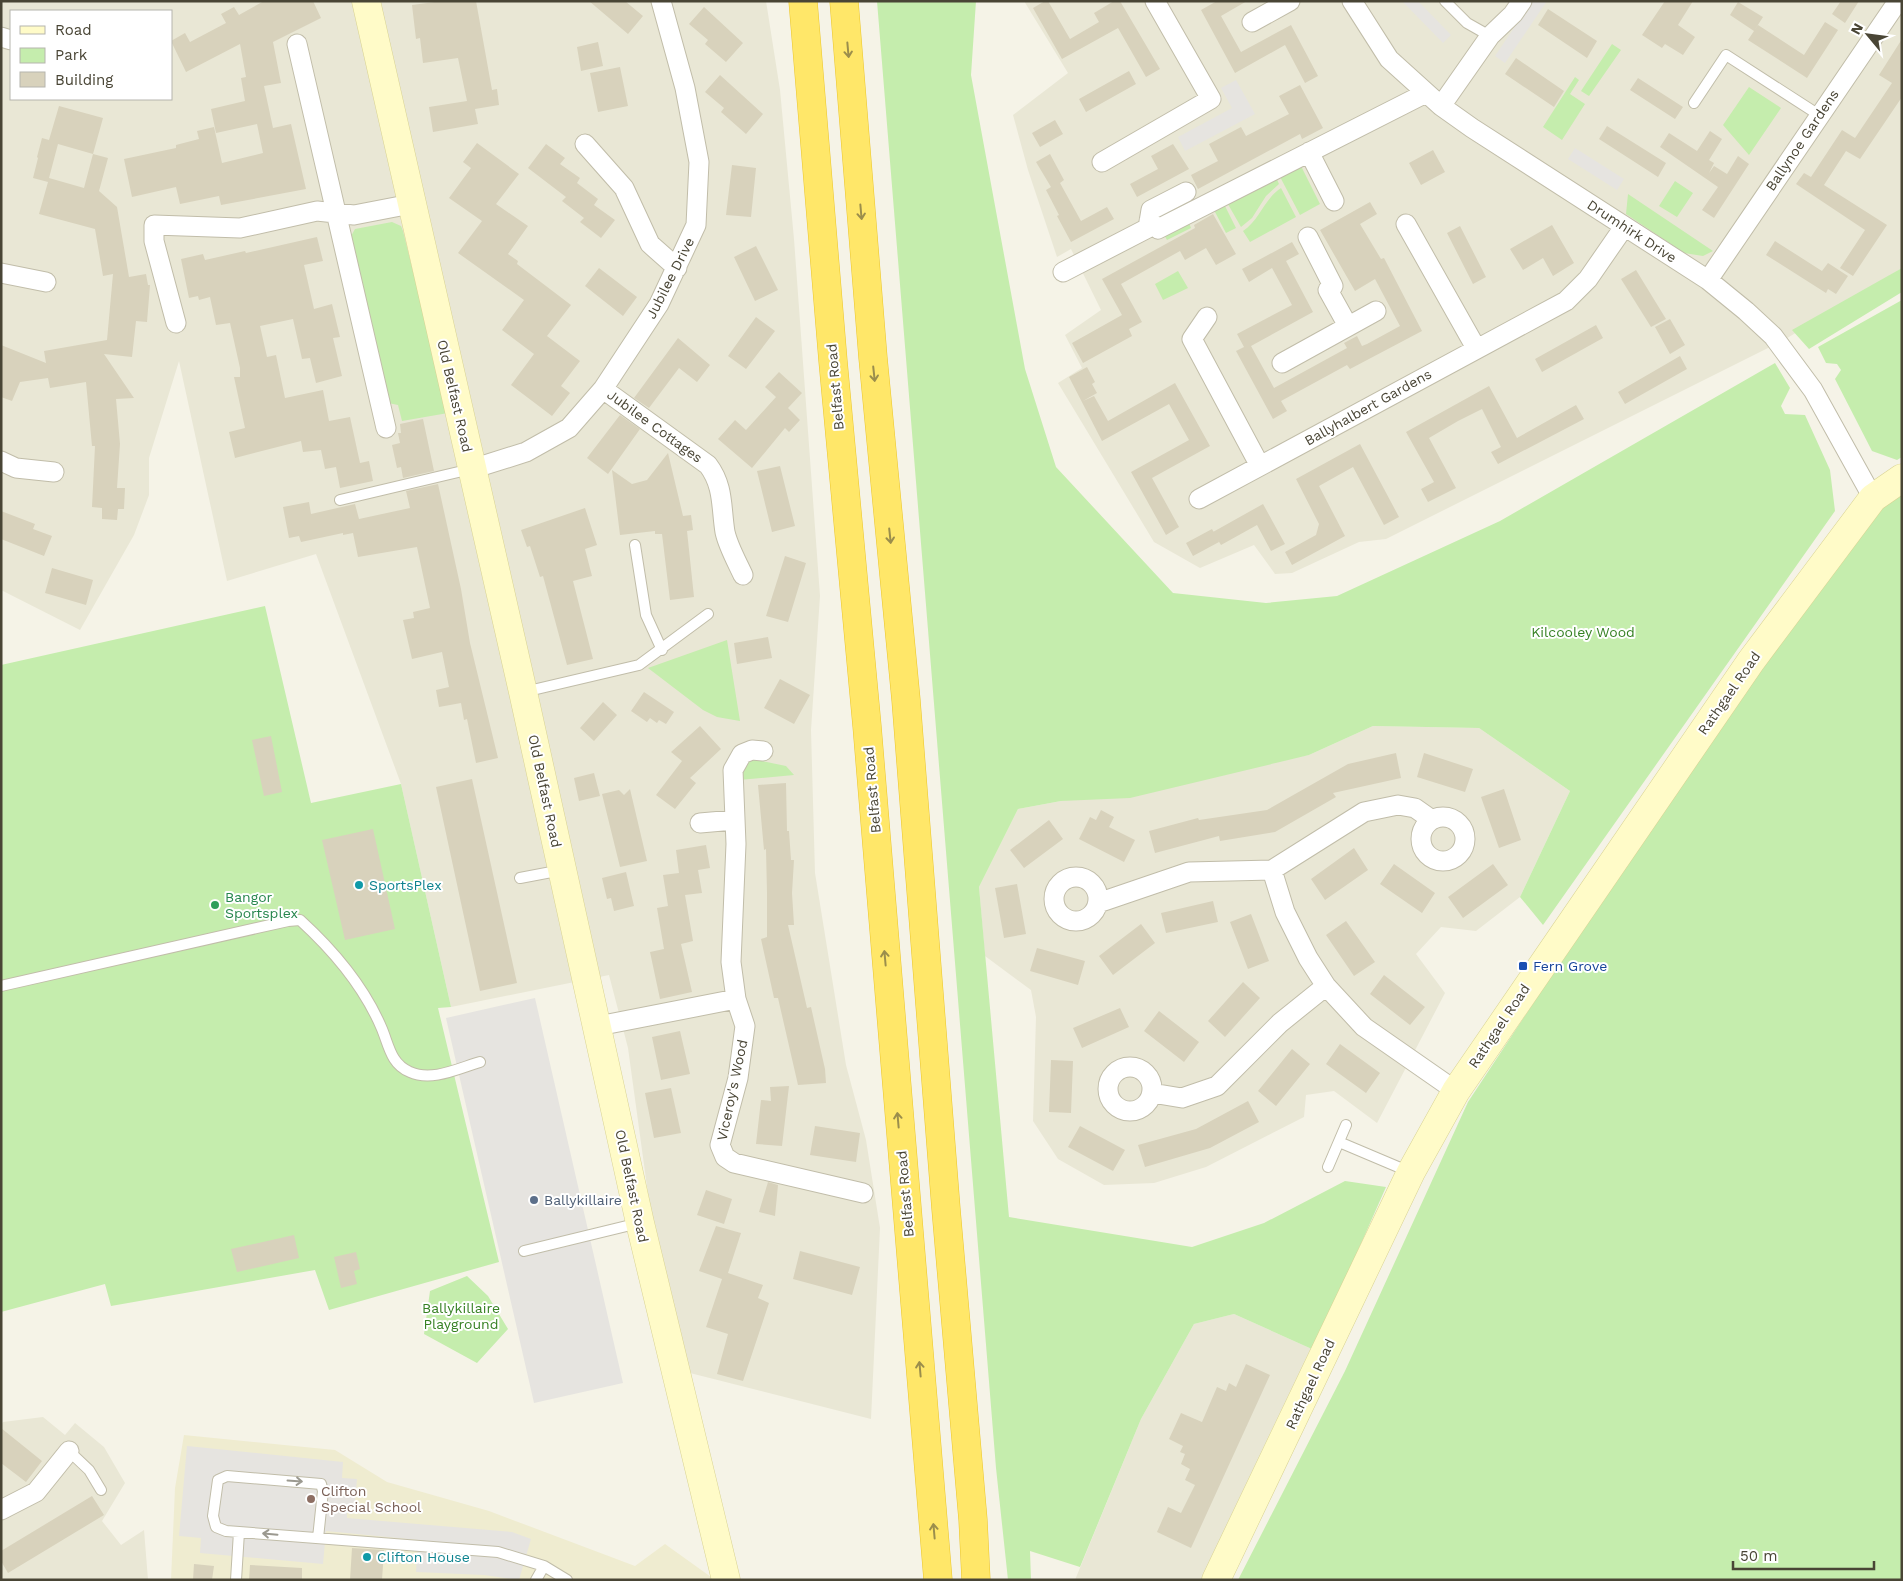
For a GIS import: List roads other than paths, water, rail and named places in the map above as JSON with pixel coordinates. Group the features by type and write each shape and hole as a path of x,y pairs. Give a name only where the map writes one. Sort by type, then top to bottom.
{"highway":[{"name":"Belfast Road","path":"803,1 833,361 867,726 938,1580"},
{"path":"844,1 873,358 906,700 944,1190 973,1520 976,1580"}],"street":[{"name":"Old Belfast Road","path":"366,1 524,692 640,1223 726,1580"},
{"name":"Jubilee Drive","path":"472,469 526,452 569,428 603,389 659,304 696,225 699,162 685,88 661,1"},
{"path":"1102,162 1211,99 1155,1"},
{"path":"1252,22 1290,1"},
{"name":"Drumhirk Drive","path":"1352,1 1389,60 1441,106 1472,128 1708,280 1746,311 1784,349 1820,401 1873,498"},
{"path":"1441,106 1490,36 1513,14 1522,1"},
{"name":"Ballynoe Gardens","path":"1708,280 1898,1"},
{"path":"297,44 386,428"},
{"path":"1149,221 1158,229 1426,93"},
{"path":"585,144 624,188 650,244 677,268"},
{"path":"1309,152 1334,201"},
{"path":"1063,272 1148,228 1151,210 1186,192"},
{"path":"176,323 154,242 154,225 240,228 317,211 354,215 411,204"},
{"path":"1406,224 1476,348"},
{"name":"Ballyhalbert Gardens","path":"1199,500 1476,348 1566,301 1588,278 1624,227"},
{"path":"1308,237 1333,286 1328,290 1348,326"},
{"path":"1,273 46,282"},
{"path":"1282,363 1376,311"},
{"path":"1207,317 1192,338 1260,466"},
{"name":"Jubilee Cottages","path":"603,389 694,454 708,465 717,476 721,490 725,534 743,576"},
{"path":"1,462 16,468 54,472"},
{"name":"Rathgael Road","path":"1216,1580 1411,1172 1456,1091 1746,669 1873,498 1902,478"},
{"name":"Viceroy's Wood","path":"763,751 752,750 742,754 733,770 736,883 731,926 731,962 736,999 745,1026 738,1078 720,1145 725,1157 734,1163 863,1193"},
{"path":"1098,902 1189,872 1272,870 1364,812 1398,805 1415,808 1432,820"},
{"path":"700,823 734,820"},
{"path":"1272,870 1285,912 1308,958 1326,986 1364,1027 1456,1091"},
{"path":"1152,1093 1182,1098 1217,1086 1280,1023 1326,986"},
{"path":"598,1026 736,999"},
{"path":"2,1507 36,1492 69,1451"}],"lane":[{"path":"1446,1 1467,22 1490,36"},
{"path":"1694,103 1726,55 1819,115"},
{"path":"340,500 472,469"},
{"path":"635,545 646,615 662,650"},
{"path":"524,692 639,665 662,650 708,614"},
{"path":"520,878 563,870"},
{"path":"1,986 279,923 300,920 344,965 362,990 382,1031 387,1047 394,1060 403,1068 411,1073 434,1076 480,1062"},
{"path":"1328,1167 1346,1126"},
{"path":"1339,1142 1411,1172"},
{"path":"524,1252 640,1223"},
{"path":"69,1451 89,1470 101,1490"},
{"path":"318,1538 322,1491 320,1484 227,1476 218,1480 214,1516 216,1527 239,1532 498,1552 544,1566 567,1580"},
{"path":"236,1580 239,1532"},
{"path":"536,1580 544,1566"}],"place":[{"name":"SportsPlex","path":"359,885"},
{"name":"Bangor Sportsplex","path":"215,905"},
{"name":"Fern Grove","path":"1523,966"},
{"name":"Ballykillaire","path":"534,1200"},
{"name":"Clifton Special School","path":"311,1499"},
{"name":"Clifton House","path":"367,1557"}],"park label":[{"name":"Kilcooley Wood","path":"1583,632"},
{"name":"Ballykillaire Playground","path":"461,1316"}]}
